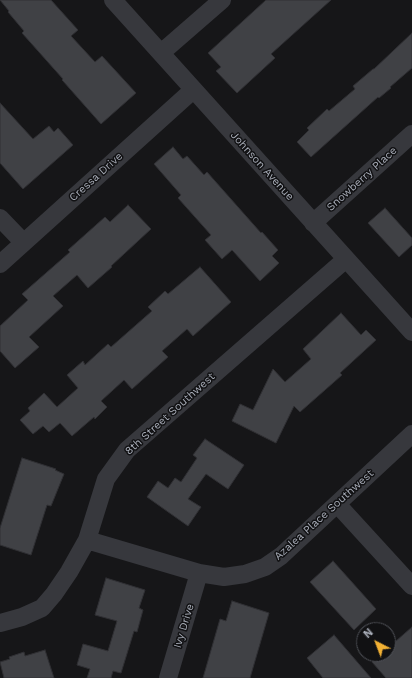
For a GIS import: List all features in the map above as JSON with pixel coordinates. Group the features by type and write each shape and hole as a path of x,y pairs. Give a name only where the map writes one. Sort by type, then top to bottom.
{"street":[{"name":"Johnson Avenue","path":"113,0 412,332"},
{"path":"161,53 222,0"},
{"name":"Cressa Drive","path":"0,264 193,90"},
{"name":"Snowberry Place","path":"313,223 412,134"},
{"path":"0,218 23,242"},
{"name":"8th Street Southwest","path":"0,623 22,617 42,608 54,594 69,572 87,540 106,479 128,450 346,259"},
{"name":"Azalea Place Southwest","path":"87,540 200,573 224,577 245,574 265,567 280,556 412,434"},
{"path":"337,504 412,586"},
{"name":"Ivy Drive","path":"168,678 200,573"}],"building":[{"path":"0,0 51,0 78,30 71,36 95,62 102,56 136,93 101,124 22,33 24,31"},
{"path":"266,0 331,0 271,54 275,58 237,93 216,71 221,67 208,53"},
{"path":"412,33 412,68 311,157 297,142 309,130 307,128 327,109 329,111 355,89 353,86 374,69"},
{"path":"0,103 33,139 49,126 54,132 58,128 73,145 23,189 0,163"},
{"path":"173,147 183,159 187,156 204,175 207,172 278,250 272,256 279,263 260,281 232,250 222,259 205,240 211,235 178,198 181,195 154,164"},
{"path":"128,205 151,229 88,288 77,275 53,296 63,306 29,337 39,347 15,368 0,351 0,326 28,300 22,294 70,252 68,250 105,217 110,222"},
{"path":"385,208 412,238 412,245 399,257 368,223"},
{"path":"200,267 231,302 193,336 187,329 162,351 168,357 132,389 124,380 101,401 107,407 95,419 94,417 72,436 60,423 49,432 43,426 33,434 20,420 30,411 28,408 44,393 57,407 78,388 67,375 83,361 85,365 108,344 111,347 152,311 148,307 165,291 168,294"},
{"path":"341,313 361,335 366,330 376,340 340,373 342,375 300,412 294,406 276,443 232,421 240,404 253,410 273,369 285,382 311,359 303,349"},
{"path":"205,439 244,465 228,489 206,474 188,499 201,507 188,526 147,497 158,481 168,488 175,478 181,482 197,458 193,455"},
{"path":"22,458 56,469 55,470 64,474 51,506 47,505 31,555 0,545 0,528"},
{"path":"333,561 376,609 362,622 356,622 356,628 354,630 310,582"},
{"path":"106,578 145,590 139,608 143,610 137,632 134,631 121,673 113,671 111,678 87,678 90,669 77,665 83,644 108,651 117,621 95,615"},
{"path":"232,601 269,613 250,678 203,678 220,619 226,621"},
{"path":"412,627 412,678 386,678 372,662 396,662 396,641"},
{"path":"334,635 371,678 323,678 307,658"},
{"path":"45,650 54,678 4,678 0,662 24,652 25,656"}]}
